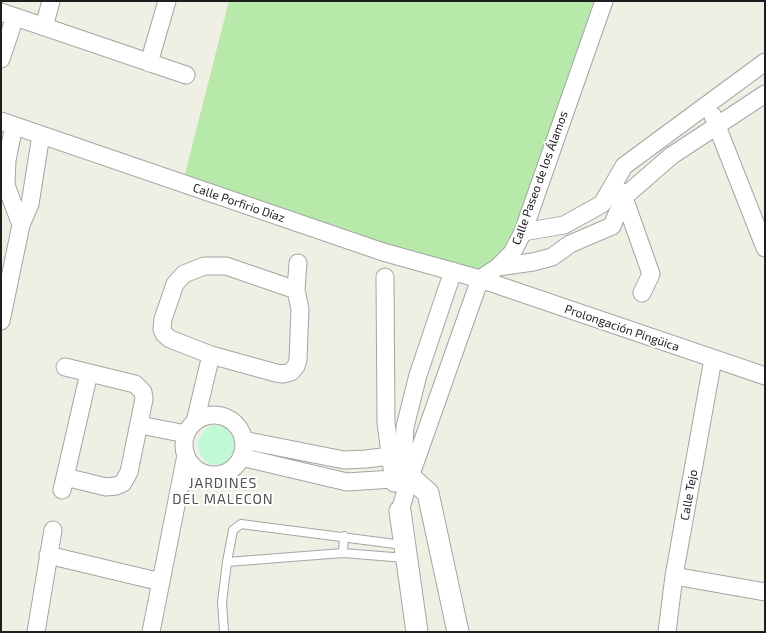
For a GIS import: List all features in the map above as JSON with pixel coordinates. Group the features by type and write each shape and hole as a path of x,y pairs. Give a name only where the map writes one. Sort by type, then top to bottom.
{"street":[{"path":"44,27 52,1"},
{"path":"148,63 167,1"},
{"name":"Calle Paseo de los Álamos","path":"480,279 498,268 512,253 523,232 604,1"},
{"path":"1,59 8,15 186,76"},
{"path":"523,232 564,225 602,204 624,166 708,106 765,62"},
{"path":"498,268 552,257 570,244 612,226 624,197 671,156 765,94"},
{"path":"708,106 718,125 765,248"},
{"path":"8,124 6,185 21,225"},
{"name":"Calle Porfirio Díaz","path":"8,124 384,252 480,279"},
{"path":"1,321 21,225 30,204 41,135"},
{"path":"616,180 624,197 651,274 642,293"},
{"path":"602,204 612,226 638,237"},
{"path":"564,225 570,244"},
{"path":"296,290 226,266 204,266 184,274 175,284 163,319 162,329 164,334 170,339 211,355 276,373 283,374 290,372 296,366 298,360 300,310 296,290 298,263"},
{"path":"417,632 400,511 405,427 418,375 453,272"},
{"path":"385,277 386,423 390,456 402,478 428,493 458,632"},
{"path":"400,511 402,478 480,279"},
{"name":"Prolongación Pingüica","path":"480,279 765,376"},
{"path":"201,394 224,417 233,422 240,430 243,440 241,457 236,465 228,472 213,474 199,470 191,464 186,455 184,445 191,428 211,355"},
{"name":"Calle Tejo","path":"666,632 674,576 713,359"},
{"path":"65,367 130,382 140,388 144,399 140,425 129,472 123,483 116,486 106,487 64,484 89,373"},
{"path":"140,425 191,428 204,416 214,415 224,417"},
{"path":"243,440 344,460 366,460 390,456"},
{"path":"151,632 186,455"},
{"path":"241,457 347,482 402,478"},
{"path":"181,482 199,470"},
{"path":"36,632 53,530"},
{"path":"48,555 161,582"},
{"path":"674,576 765,592"}],"lane":[{"path":"224,632 222,602 232,530 241,524 344,536 405,552"},
{"path":"343,553 344,536"},
{"path":"227,562 343,553 405,552"}],"green space":[{"path":"229,1 603,1 511,264 493,293 183,182"},
{"path":"222,425 229,428 235,434 238,445 237,453 229,462 222,465 214,465 207,462 199,453 198,441 201,434 210,426"}],"district":[{"name":"JARDINES DEL MALECON","path":"223,492"}]}
